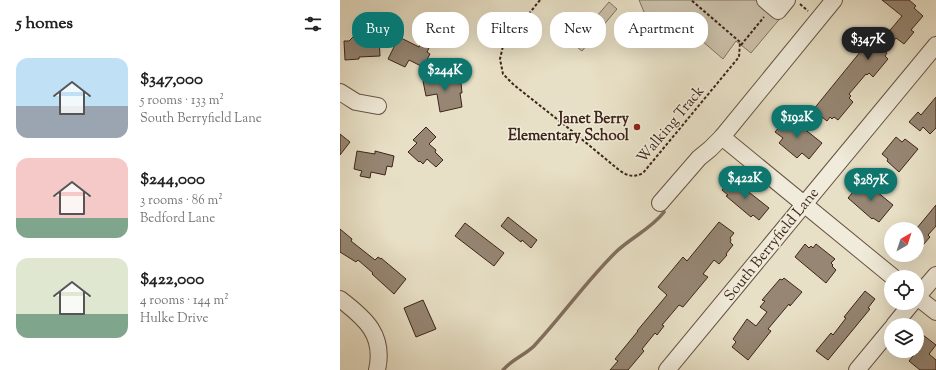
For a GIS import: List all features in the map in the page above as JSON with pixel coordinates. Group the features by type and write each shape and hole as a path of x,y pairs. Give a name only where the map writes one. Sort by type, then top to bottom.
{"street":[{"path":"660,203 699,158 722,137 834,0"},
{"name":"South Berryfield Lane","path":"667,370 936,45"},
{"path":"340,92 356,102 378,106"},
{"path":"722,137 884,270"},
{"path":"924,289 936,275"},
{"path":"340,299 364,319 376,338 379,351 376,370"},
{"path":"924,303 936,312"},
{"path":"900,318 906,310"},
{"path":"857,370 884,337"}],"path":[{"name":"Walking Track","path":"540,0 503,46 500,59 503,74 514,85 568,127 619,170 633,176 643,173 738,59 741,45"},
{"path":"691,0 735,37 741,45 775,2"},
{"path":"796,0 808,11"}],"shaded area":[{"path":"639,0 775,0 793,3 751,53 736,41 723,59 708,46 708,12 644,12"},
{"path":"609,2 617,9 606,22 606,12 600,12"}],"building":[{"path":"882,0 909,0 916,6 914,8 923,16 911,30 914,32 904,44 896,38 885,52 887,53 885,56 888,59 873,77 869,73 867,75 866,74 849,94 851,96 849,98 853,102 838,120 834,117 832,119 830,117 827,121 813,110 874,35 881,41 902,16"},
{"path":"352,38 352,48 380,48 380,56 359,57 359,59 345,60 344,41 349,41"},
{"path":"404,40 412,44 412,48 429,48 427,52 430,54 423,67 409,60 405,67 388,59 394,48 404,48"},
{"path":"456,75 458,84 461,83 462,93 460,93 462,107 440,112 437,94 426,96 423,81"},
{"path":"936,97 936,128 930,134 923,127 920,131 909,122 918,112 921,115"},
{"path":"788,116 822,143 809,159 802,153 797,158 779,143 783,138 775,132"},
{"path":"426,127 436,137 429,144 436,150 435,152 443,160 436,167 427,159 423,164 420,161 419,162 408,152 417,143 413,140"},
{"path":"340,134 350,142 340,155"},
{"path":"896,137 902,142 905,139 918,149 899,172 882,154"},
{"path":"357,151 375,154 375,151 394,156 392,167 387,166 385,175 371,172 370,178 360,176 362,171 354,169"},
{"path":"731,178 769,208 759,220 753,215 751,217 726,196 728,195 722,190"},
{"path":"865,182 893,205 879,222 873,218 872,219 848,198 858,186 860,187"},
{"path":"936,205 936,226 928,235 930,237 924,244 924,222 922,222"},
{"path":"508,217 537,240 531,248 501,226"},
{"path":"719,222 734,233 730,238 730,242 733,245 726,254 727,255 719,264 714,260 703,274 708,277 683,307 679,305 662,325 664,326 657,335 655,333 642,349 644,351 628,370 610,370 618,361 615,359 667,295 658,287 683,257 687,261"},
{"path":"465,223 504,253 494,266 455,236"},
{"path":"340,229 352,239 351,241 375,260 378,257 381,258 406,279 394,294 358,260 356,262 340,252"},
{"path":"805,244 809,248 811,246 813,248 816,244 835,259 831,263 836,270 826,283 795,257"},
{"path":"784,278 802,292 790,306 789,304 768,329 771,331 748,360 732,347 736,342 733,339 747,319 756,326 767,312 760,307 765,301 762,300 780,279 782,280"},
{"path":"865,291 875,299 868,308 870,309 828,360 816,351 831,333 833,335 846,318 844,317"},
{"path":"423,300 436,329 416,337 404,308"},
{"path":"924,336 936,345 929,354 936,360 936,370 920,370 909,361 911,358 924,358"}],"waterway":[{"path":"503,370 510,363 534,346 595,274 617,251 648,228 664,212"}],"place":[{"name":"Janet Berry Elementary School","path":"637,127"}]}
